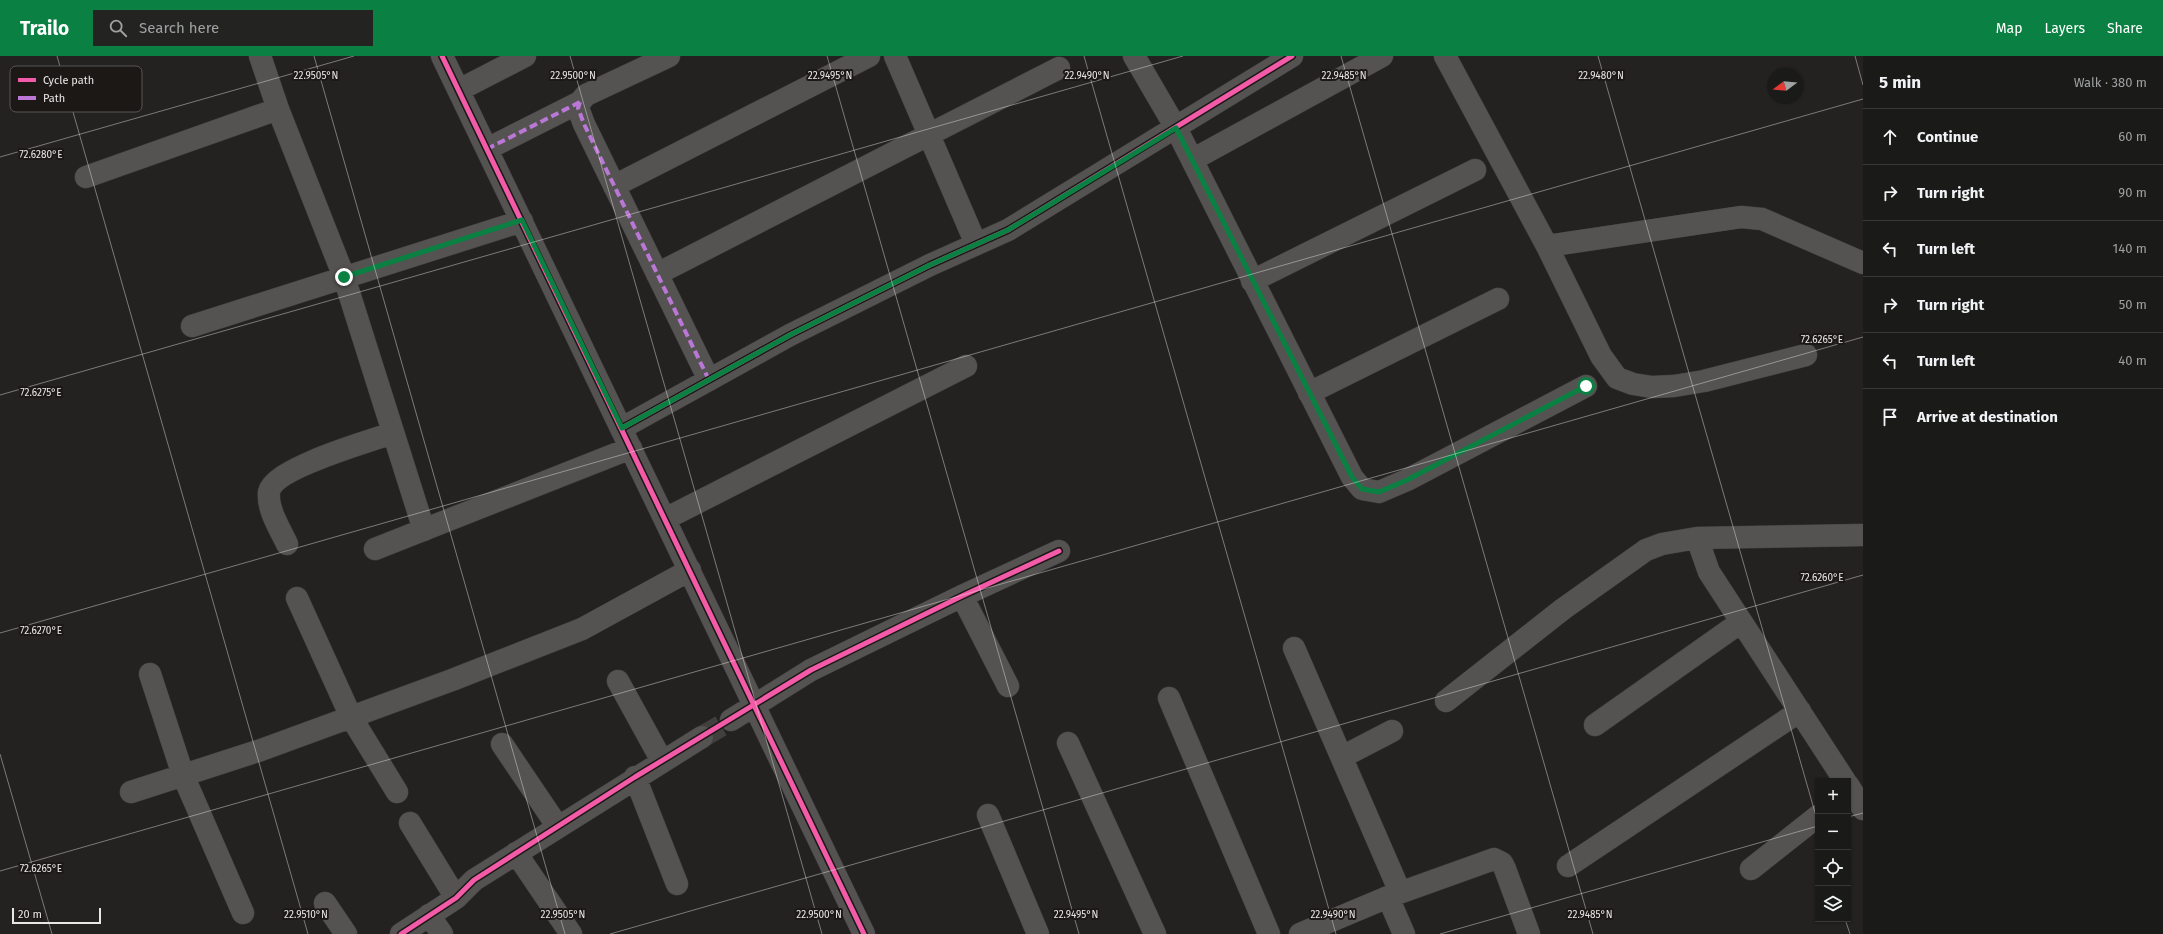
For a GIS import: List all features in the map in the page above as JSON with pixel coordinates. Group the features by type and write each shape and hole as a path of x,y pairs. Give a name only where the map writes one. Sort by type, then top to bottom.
{"street":[{"path":"260,56 278,109 344,277 424,530"},
{"path":"442,56 864,934"},
{"path":"459,90 525,56"},
{"path":"487,149 580,102 586,96 669,56"},
{"path":"614,186 869,56"},
{"path":"895,56 976,244"},
{"path":"1134,56 1176,128 1309,394 1352,477 1362,489 1379,492 1407,480 1586,386"},
{"path":"622,428 790,335 930,265 1008,230 1292,56"},
{"path":"1192,160 1382,56"},
{"path":"1445,56 1546,246 1601,356 1617,378 1633,384 1652,387 1674,386 1704,381 1806,355"},
{"path":"657,274 929,133 1059,68"},
{"path":"580,102 578,108 584,124 709,380"},
{"path":"86,177 278,109"},
{"path":"1252,281 1475,170"},
{"path":"1546,246 1741,217 1762,219 1863,263"},
{"path":"192,326 522,220"},
{"path":"1309,394 1498,299"},
{"path":"665,519 966,366"},
{"path":"287,544 270,502 269,493 272,485 281,476 297,467 393,433"},
{"path":"375,549 631,448"},
{"path":"1446,702 1563,609 1646,550 1662,544 1697,538 1863,535"},
{"path":"1697,538 1710,572 1842,778"},
{"path":"731,720 811,670 962,596 1059,551"},
{"path":"131,792 261,750 582,629 690,570"},
{"path":"962,596 1008,686"},
{"path":"298,598 351,717 397,792"},
{"path":"1596,725 1741,622"},
{"path":"1294,648 1342,757 1394,894 1404,934"},
{"path":"150,674 183,775 243,913"},
{"path":"618,680 662,761"},
{"path":"1169,698 1269,934"},
{"path":"1568,866 1800,711"},
{"path":"1342,757 1392,731"},
{"path":"401,934 456,898 474,880 702,737"},
{"path":"1068,743 1155,934"},
{"path":"502,744 558,827"},
{"path":"636,777 677,884"},
{"path":"1851,791 1863,809"},
{"path":"988,815 1038,934"},
{"path":"1751,869 1815,818"},
{"path":"410,823 456,898"},
{"path":"516,854 571,934"},
{"path":"1300,934 1394,894 1494,859 1502,863 1505,869 1529,934"},
{"path":"325,903 346,934"},
{"path":"430,915 442,934"}],"tunnel":[{"path":"702,737 731,720"}],"marked path":[{"path":"580,102 578,108 584,124 709,380"},
{"path":"487,149 580,102"}],"cycle path":[{"path":"442,56 864,934"},
{"path":"622,428 790,335 930,265 1008,230 1292,56"},
{"path":"401,934 456,898 474,880 635,777 811,670 962,596 1059,551"}],"route":[{"path":"344,277 522,220 622,428 790,335 930,265 1008,230 1176,128 1309,394 1352,477 1362,489 1379,492 1407,480 1586,386"}]}
